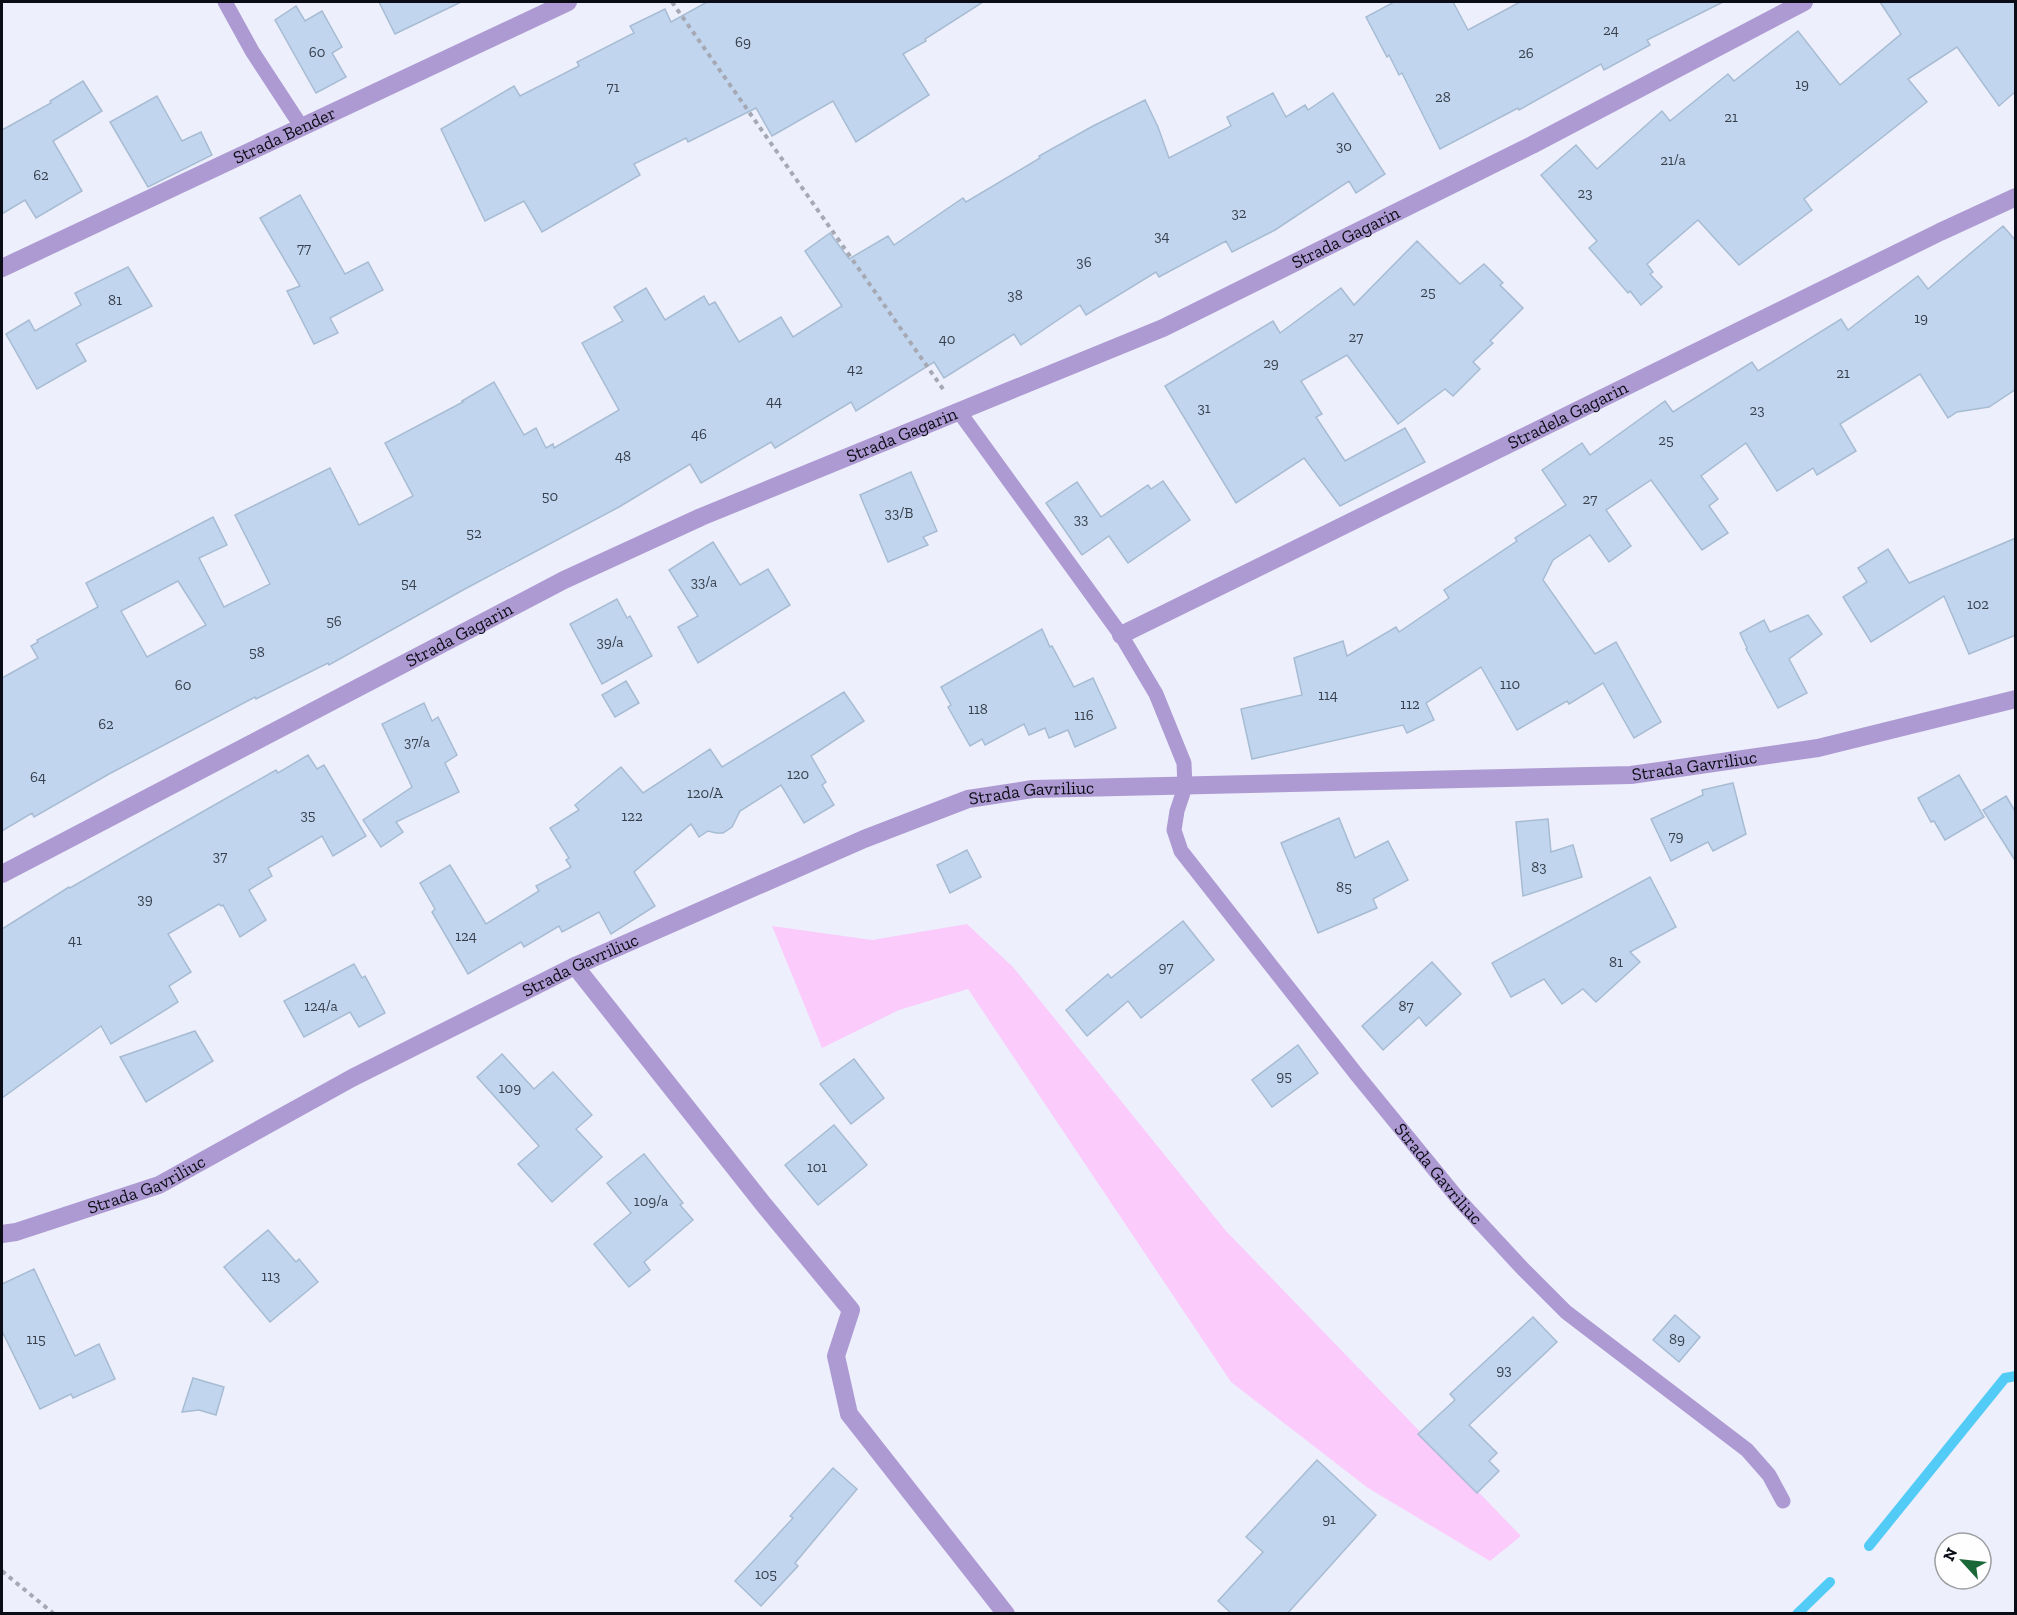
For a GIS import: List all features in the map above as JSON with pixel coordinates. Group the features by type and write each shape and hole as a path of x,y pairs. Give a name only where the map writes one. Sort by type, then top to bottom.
{"street":[{"name":"Strada Bender","path":"2,268 568,2"},
{"name":"Strada Gagarin","path":"2,874 564,580 701,517 960,413 1174,323 1532,145 1804,2"},
{"name":"Stradela Gagarin","path":"1121,635 1940,232 2016,197"},
{"name":"Strada Gavriliuc","path":"2,1234 16,1233 159,1185 352,1078 575,966 864,839 969,799 1033,789 1631,775 1818,748 2016,699"},
{"path":"575,966 757,1196 851,1310 836,1356 849,1414 1006,1614"}],"lane":[{"path":"225,2 252,51 301,126"},
{"path":"960,413 1121,635 1156,694 1175,738 1184,763 1185,786"},
{"name":"Strada Gavriliuc","path":"1185,786 1174,830 1181,851 1460,1201 1566,1312 1747,1450 1769,1475 1783,1501"}],"path":[{"path":"672,2 960,413"},
{"path":"2,1571 54,1614"}],"shaded area":[{"path":"967,924 1013,967 1226,1231 1521,1536 1490,1561 1368,1488 1231,1382 968,989 899,1010 822,1048 772,926 872,940"}],"building":[{"path":"379,2 461,2 395,34"},
{"path":"707,2 983,2 903,54 929,95 856,142 833,101 772,136 756,108 688,142 686,138 634,164 640,175 542,232 524,201 485,221 441,129 514,86 520,96 579,66 577,62 634,33 630,26 665,9 671,22"},
{"path":"1394,2 1453,2 1468,30 1520,2 1723,2 1647,40 1650,45 1604,70 1601,64 1519,110 1518,108 1440,149 1402,73 1399,75 1389,55 1387,57 1366,17"},
{"path":"1880,2 2016,2 2016,91 1999,106 1957,47 1908,79 1927,102 1804,199 1812,210 1739,265 1698,220 1647,264 1653,272 1650,274 1662,287 1641,305 1589,248 1597,241 1541,175 1576,145 1597,169 1662,111 1670,121 1728,74 1734,81 1798,31 1840,85 1901,34"},
{"path":"296,6 305,21 322,11 342,47 332,53 346,77 316,93 275,20"},
{"path":"83,81 102,111 53,141 82,191 36,218 25,200 2,214 2,130 51,103 50,101"},
{"path":"1273,93 1286,117 1305,105 1308,110 1333,93 1385,174 1356,193 1349,181 1275,230 1232,252 1226,241 1159,277 1156,272 1086,315 1080,305 1021,345 1014,334 944,378 934,362 856,411 851,402 775,448 771,442 701,483 690,464 619,507 329,665 328,663 256,699 255,697 109,774 34,817 32,813 2,831 2,678 38,658 31,646 38,642 37,640 98,607 86,583 213,517 227,545 199,558 224,607 270,584 235,515 330,468 359,525 413,496 385,443 463,402 494,382 524,435 536,428 546,448 553,444 554,448 619,410 582,343 623,321 614,307 646,288 665,320 704,296 709,305 715,302 739,342 781,317 793,337 842,306 805,251 830,233 849,259 888,236 894,245 963,198 966,202 1040,158 1039,156 1145,100 1169,158 1231,126 1227,117","holes":["178,581 206,625 147,657 121,611"]},
{"path":"157,96 182,141 201,132 212,155 148,187 110,122"},
{"path":"300,195 345,274 368,262 383,290 330,318 338,333 314,344 287,291 300,286 260,218"},
{"path":"2003,226 2016,241 2016,389 1989,407 1957,412 1948,418 1920,374 1840,424 1856,451 1817,475 1813,468 1777,491 1746,443 1701,476 1718,499 1709,506 1728,533 1702,550 1651,480 1606,510 1631,546 1609,562 1590,535 1553,560 1543,580 1595,654 1616,642 1661,722 1634,738 1603,683 1569,704 1567,701 1517,730 1481,667 1426,703 1434,720 1407,733 1403,725 1252,759 1241,709 1302,695 1294,658 1343,641 1347,656 1396,627 1399,632 1449,598 1444,590 1517,541 1515,538 1566,505 1542,470 1582,443 1590,455 1665,401 1673,412 1752,362 1758,371 1841,319 1848,330 1918,276 1928,289"},
{"path":"1417,241 1460,284 1484,264 1503,283 1500,285 1523,308 1473,362 1480,369 1453,396 1445,389 1398,424 1347,355 1301,381 1322,414 1316,417 1345,461 1405,428 1425,462 1340,506 1304,458 1236,503 1165,386 1273,321 1280,333 1341,288 1354,305"},
{"path":"128,267 152,306 76,344 86,361 37,389 6,334 29,320 35,331 81,305 75,293"},
{"path":"911,472 937,531 923,537 928,545 888,562 860,495"},
{"path":"1163,481 1190,520 1128,563 1109,536 1082,555 1046,503 1077,482 1101,517 1148,485 1151,489"},
{"path":"2016,538 2016,635 1969,654 1944,596 1871,642 1843,597 1867,582 1858,568 1888,549 1909,583"},
{"path":"713,542 740,585 768,569 790,605 698,663 678,627 698,616 669,570"},
{"path":"617,599 627,618 630,616 652,656 602,684 570,624"},
{"path":"1808,615 1822,634 1789,659 1807,693 1778,708 1746,649 1740,633 1764,620 1770,632"},
{"path":"1042,629 1074,687 1093,678 1116,728 1075,747 1068,730 1049,738 1045,728 1029,735 1024,724 985,745 982,739 970,746 948,707 951,705 941,687"},
{"path":"626,681 639,703 615,717 602,695"},
{"path":"844,692 864,721 811,756 826,782 822,785 834,805 804,823 781,785 740,811 732,827 723,833 708,831 699,837 691,824 634,872 655,906 611,934 599,912 562,932 559,926 524,947 521,942 468,974 432,912 435,909 420,883 450,865 486,924 539,891 536,886 571,867 566,860 569,858 550,828 579,810 575,805 621,767 643,793 710,749 722,767"},
{"path":"424,703 432,721 438,717 457,755 445,763 459,792 396,822 403,832 381,847 363,820 412,787 382,724"},
{"path":"308,755 317,769 324,765 366,836 333,856 322,836 268,868 272,876 249,890 266,920 240,937 223,905 219,904 168,934 191,972 169,986 178,1002 111,1044 101,1026 2,1098 2,929 69,887 276,770 278,773"},
{"path":"1959,775 1984,817 1945,840 1934,821 1931,822 1918,798"},
{"path":"1733,783 1746,834 1713,851 1708,842 1671,861 1651,819 1703,795 1702,790"},
{"path":"2006,796 2016,813 2016,862 1983,810"},
{"path":"1339,818 1355,858 1388,841 1408,880 1373,899 1377,908 1318,933 1281,843"},
{"path":"1548,819 1551,852 1573,845 1582,877 1523,896 1516,822"},
{"path":"967,850 981,877 950,893 937,865"},
{"path":"1650,877 1676,927 1630,952 1640,962 1596,1002 1583,989 1562,1004 1544,979 1511,997 1492,963"},
{"path":"1183,921 1214,960 1141,1018 1128,1001 1087,1036 1066,1010 1108,974 1111,978"},
{"path":"1432,962 1461,994 1426,1026 1419,1017 1383,1050 1362,1026"},
{"path":"354,964 362,978 365,976 385,1013 359,1027 350,1012 304,1037 284,1001"},
{"path":"195,1031 213,1061 146,1102 120,1057"},
{"path":"1298,1045 1318,1073 1272,1107 1252,1080"},
{"path":"502,1054 534,1089 553,1072 592,1115 576,1129 602,1157 552,1202 518,1164 539,1146 477,1077"},
{"path":"854,1059 884,1098 851,1124 820,1084"},
{"path":"834,1125 867,1165 818,1205 785,1165"},
{"path":"644,1154 683,1203 680,1205 693,1220 644,1262 650,1270 629,1287 594,1244 631,1213 607,1183"},
{"path":"268,1230 296,1262 299,1259 318,1282 270,1322 224,1267"},
{"path":"34,1269 75,1356 99,1344 115,1379 73,1398 71,1394 40,1409 2,1331 2,1284"},
{"path":"1675,1315 1700,1337 1679,1362 1653,1340"},
{"path":"1533,1317 1557,1342 1469,1425 1497,1453 1489,1461 1499,1471 1477,1493 1418,1434 1455,1400 1450,1394"},
{"path":"193,1378 224,1387 216,1415 199,1410 182,1412"},
{"path":"1317,1460 1376,1515 1287,1614 1232,1614 1218,1601 1263,1552 1246,1537"},
{"path":"833,1468 857,1489 795,1563 798,1566 761,1606 735,1581 793,1518 790,1516"}],"waterway":[{"path":"1869,1546 2005,1378 2016,1376"},
{"path":"1797,1614 1830,1582"}]}
